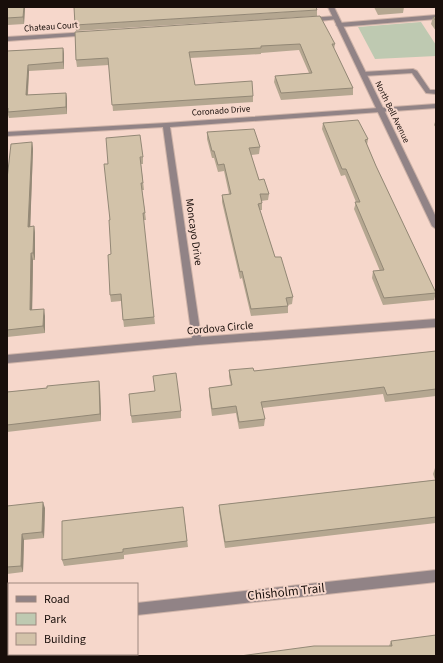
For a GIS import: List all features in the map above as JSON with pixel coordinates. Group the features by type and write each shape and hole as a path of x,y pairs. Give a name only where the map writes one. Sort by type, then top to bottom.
{"street":[{"name":"North Bell Avenue","path":"331,7 436,226"},
{"path":"300,20 337,22"},
{"name":"Chateau Court","path":"7,39 94,33"},
{"name":"Coronado Drive","path":"7,134 166,125 436,106"},
{"name":"Moncayo Drive","path":"166,125 197,342"},
{"name":"Cordova Circle","path":"7,359 436,323"},
{"name":"Chisholm Trail","path":"138,609 436,576"}],"lane":[{"path":"337,22 436,17"},
{"path":"363,74 413,71 428,92 436,92"}],"green space":[{"path":"421,22 436,45 436,56 375,59 358,27"}],"building":[{"path":"7,7 24,7 23,17 7,18"},
{"path":"74,7 316,7 317,10 75,25"},
{"path":"320,16 335,44 332,44 353,88 281,93 275,76 312,73 300,44 261,46 261,48 189,52 195,85 252,81 253,96 112,105 108,58 76,60 75,32"},
{"path":"63,48 63,62 28,65 26,95 66,93 66,107 8,112 7,51"},
{"path":"358,120 368,139 365,140 376,166 436,293 384,298 373,271 384,270 355,202 360,202 346,169 342,169 323,123"},
{"path":"254,129 260,147 249,148 259,180 264,179 269,194 260,194 262,203 258,204 275,257 281,257 293,297 286,298 288,306 251,309 242,271 240,272 222,195 231,194 224,164 218,165 214,151 212,151 207,132"},
{"path":"140,135 143,157 140,157 143,183 141,183 145,213 143,213 154,317 123,320 121,294 110,295 108,255 111,254 110,220 104,164 108,164 106,138"},
{"path":"32,142 28,227 34,226 33,253 31,253 30,310 44,309 43,326 7,330 7,179 11,144"},
{"path":"436,351 436,389 387,395 384,387 261,402 265,419 239,422 236,406 212,409 209,388 232,385 229,370 253,368 254,371"},
{"path":"176,373 181,411 131,416 129,394 155,391 153,376"},
{"path":"99,381 100,414 7,425 7,392 47,388 47,386"},
{"path":"436,480 436,517 225,542 219,505"},
{"path":"43,502 42,532 22,534 21,566 7,567 7,506"},
{"path":"183,507 187,541 123,549 123,552 62,560 62,521"},
{"path":"436,635 436,656 240,656 314,646 392,646 391,641"}]}
